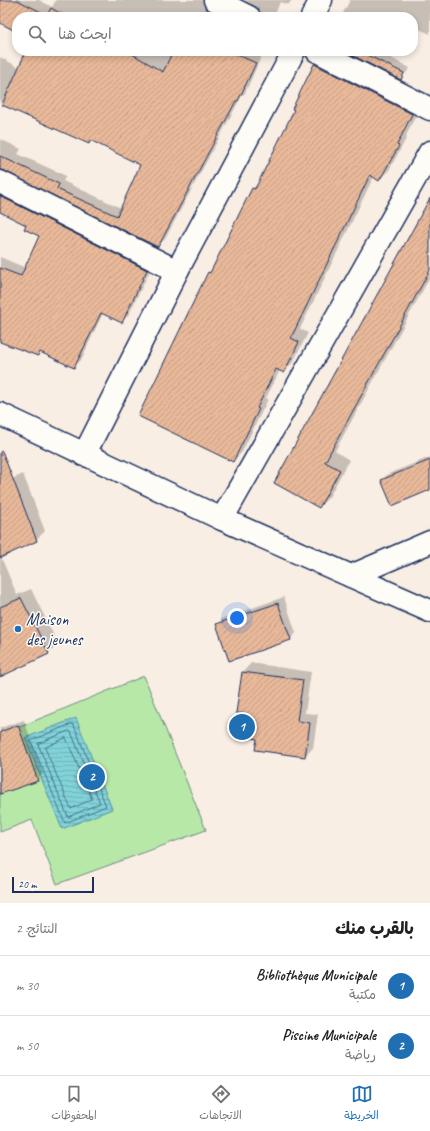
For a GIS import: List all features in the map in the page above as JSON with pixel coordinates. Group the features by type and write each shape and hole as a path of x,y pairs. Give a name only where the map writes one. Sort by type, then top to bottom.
{"street":[{"path":"215,0 240,12"},
{"path":"315,12 321,0"},
{"path":"84,455 177,271 291,56"},
{"path":"327,56 430,109"},
{"path":"222,519 430,152"},
{"path":"0,182 177,271"},
{"path":"0,414 222,519 430,611"},
{"path":"351,576 430,542"}],"green space":[{"path":"144,676 206,830 57,884 32,820 0,832 0,735"}],"water":[{"path":"76,718 112,809 62,829 25,738"}],"building":[{"path":"0,0 17,0 41,12 12,12 12,29 0,23"},
{"path":"51,8 58,12 49,12"},
{"path":"24,56 136,56 163,72 171,56 240,56 256,63 238,101 236,101 158,247 0,170 0,156 59,184 57,189 117,216 140,165 90,140 89,144 2,105"},
{"path":"354,56 369,56 404,73 401,80"},
{"path":"314,64 412,114 397,145 399,146 379,181 370,175 291,338 299,342 284,373 276,369 257,408 259,409 233,462 138,416 208,272 210,273 252,188 255,189 294,110 292,109"},
{"path":"0,196 147,270 122,323 101,313 74,368 40,352 38,356 0,342 0,268 21,276 39,236 24,229 26,225 0,212"},
{"path":"430,198 430,270 325,462 340,470 319,508 274,483"},
{"path":"2,451 37,541 0,558 0,452"},
{"path":"430,460 430,490 392,506 381,480"},
{"name":"Maison des jeunes","path":"21,598 49,654 0,677 0,607"},
{"path":"278,603 291,640 229,661 216,624"},
{"path":"242,672 303,680 297,721 310,723 305,757 255,750 257,739 241,736 244,714 236,713"},
{"path":"18,725 38,781 0,794 0,732"}],"place":[{"name":"Maison des jeunes","path":"18,629"},
{"name":"Bibliothèque Municipale","path":"242,727"},
{"name":"Piscine Municipale","path":"92,777"}]}
